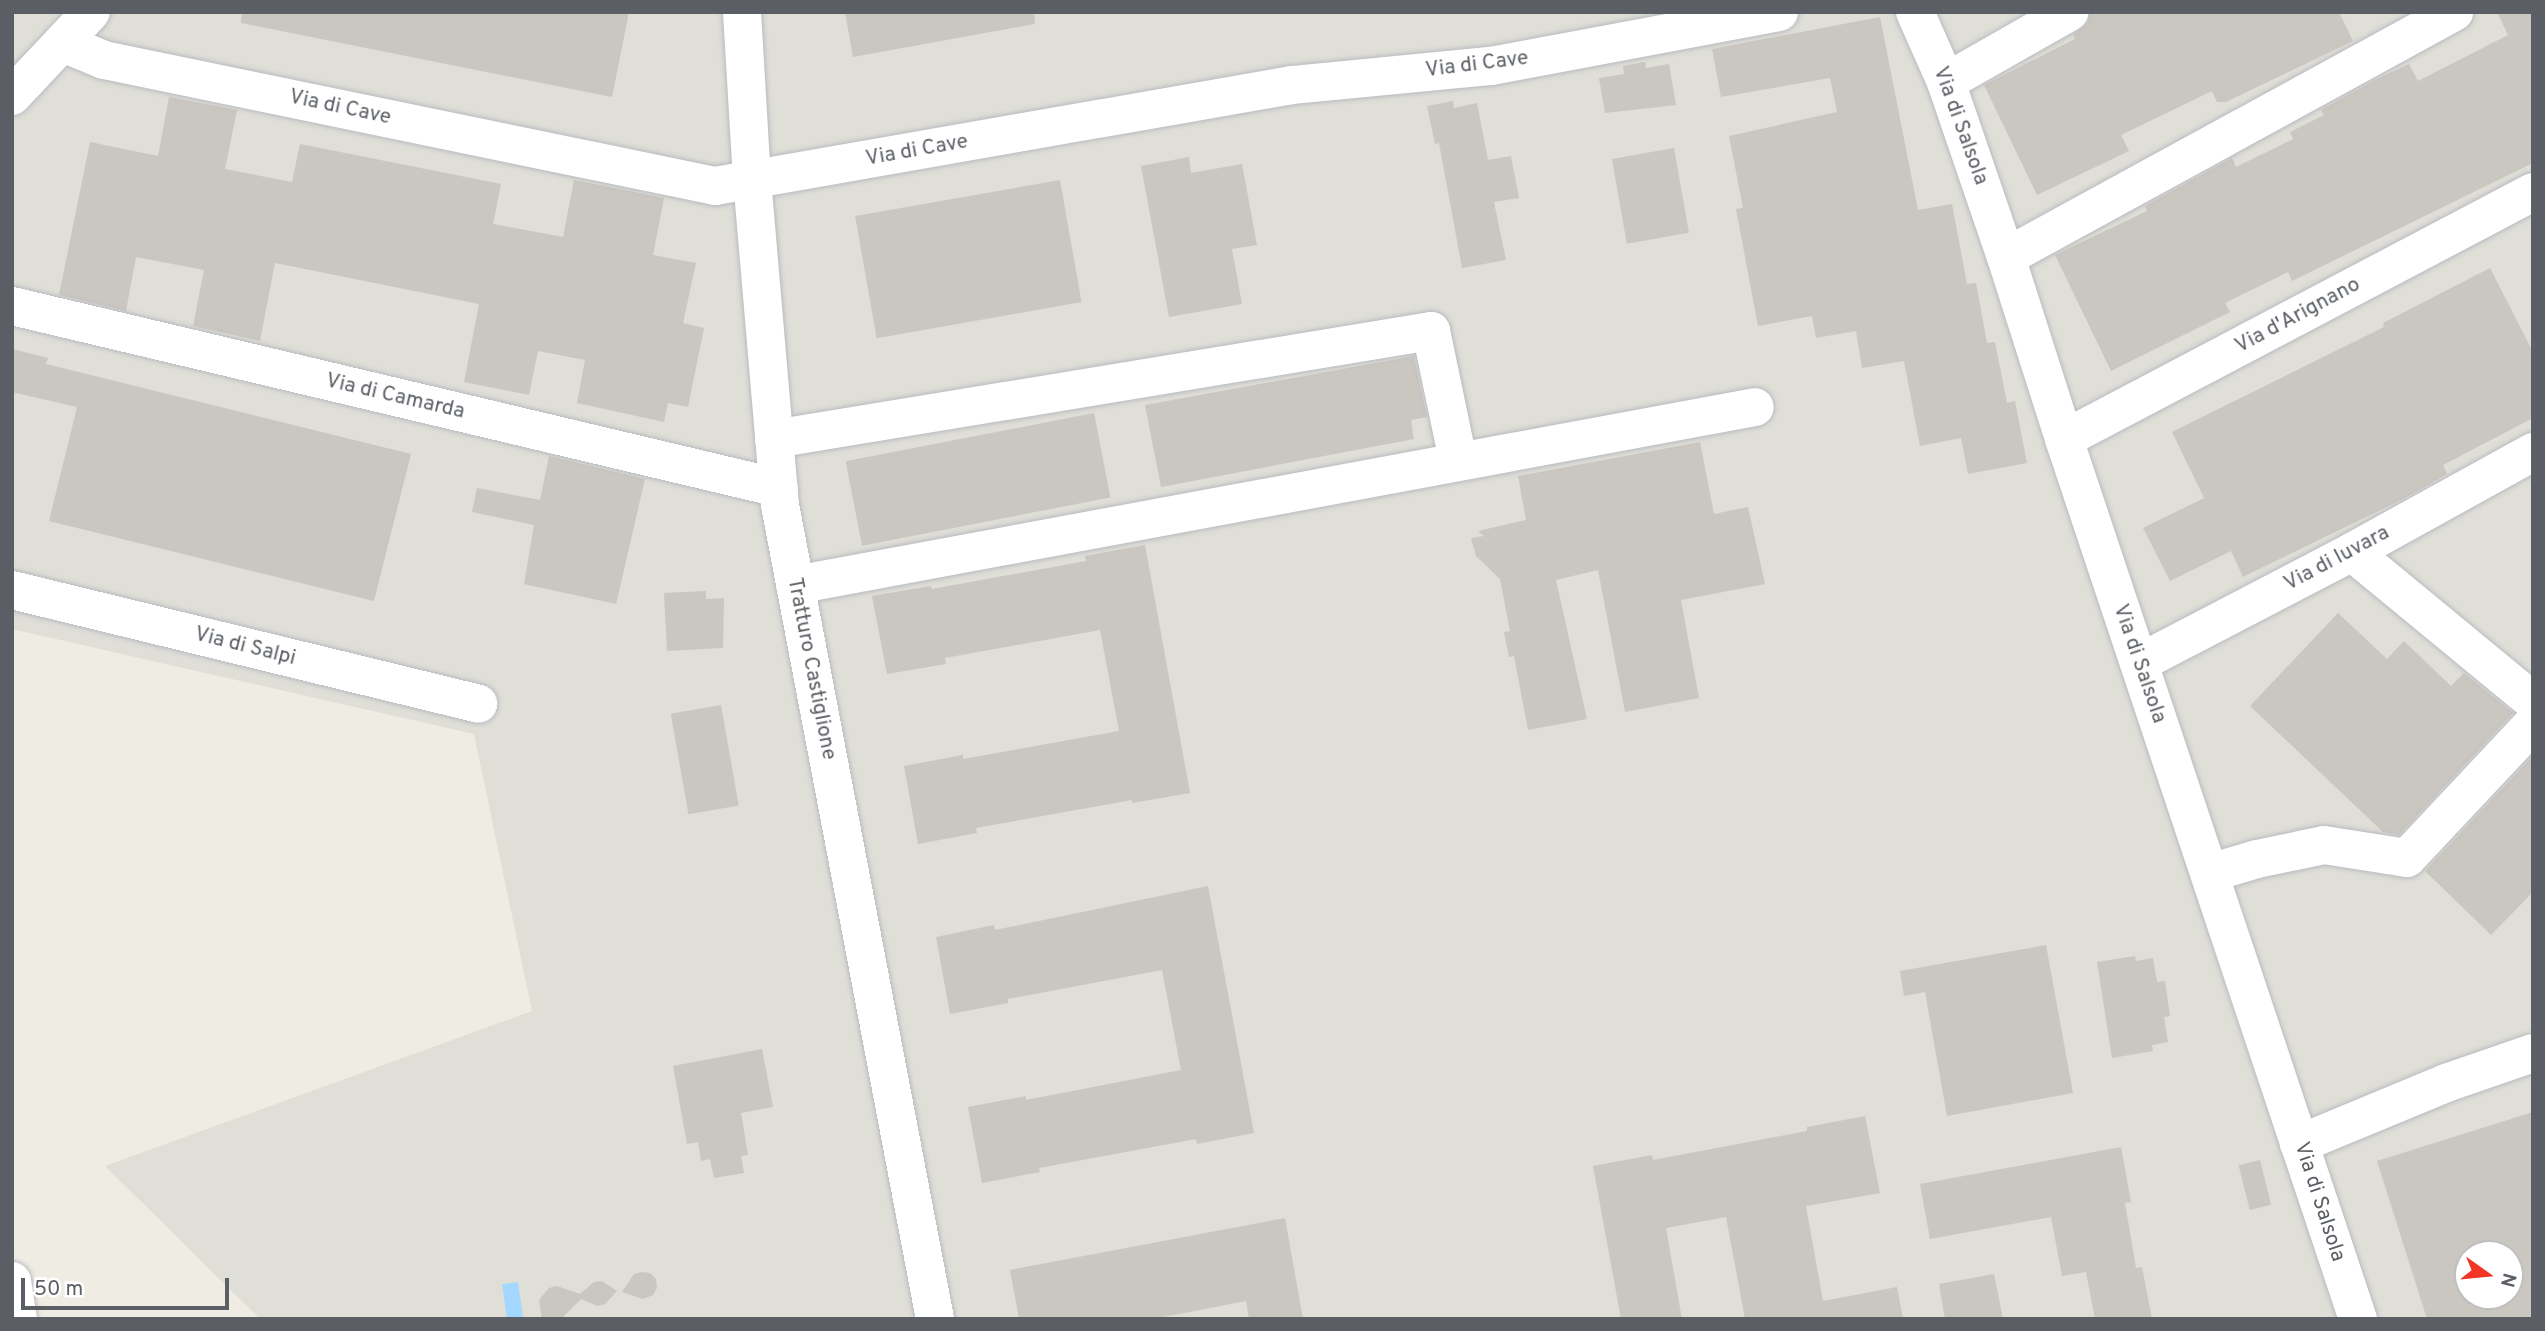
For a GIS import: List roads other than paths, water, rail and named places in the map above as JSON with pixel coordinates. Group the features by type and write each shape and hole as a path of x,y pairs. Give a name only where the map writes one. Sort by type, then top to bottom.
{"street":[{"path":"12,96 91,12"},
{"name":"Tratturo Castiglione","path":"741,12 752,179 779,488 795,585 935,1319"},
{"name":"Via di Cave","path":"63,43 104,60 715,186 1292,85 1491,66 1779,12"},
{"name":"Via di Salsola","path":"1915,12 1946,82 2006,257 2064,439 2358,1319"},
{"path":"1946,82 2069,12"},
{"path":"2006,257 2454,12"},
{"name":"Via d'Arignano","path":"2064,439 2533,192"},
{"name":"Via di Camarda","path":"12,306 779,488"},
{"path":"774,439 1431,331 1458,460"},
{"path":"795,585 1755,407"},
{"name":"Via di Iuvara","path":"2139,663 2532,454"},
{"path":"2352,552 2533,701"},
{"name":"Via di Salpi","path":"12,590 478,704"},
{"path":"2210,873 2257,859 2324,845 2407,858 2533,724"},
{"path":"2299,1144 2446,1083 2533,1053"},
{"path":"12,1281 18,1319"}],"water":[{"path":"518,1282 523,1319 507,1319 502,1284"}]}
